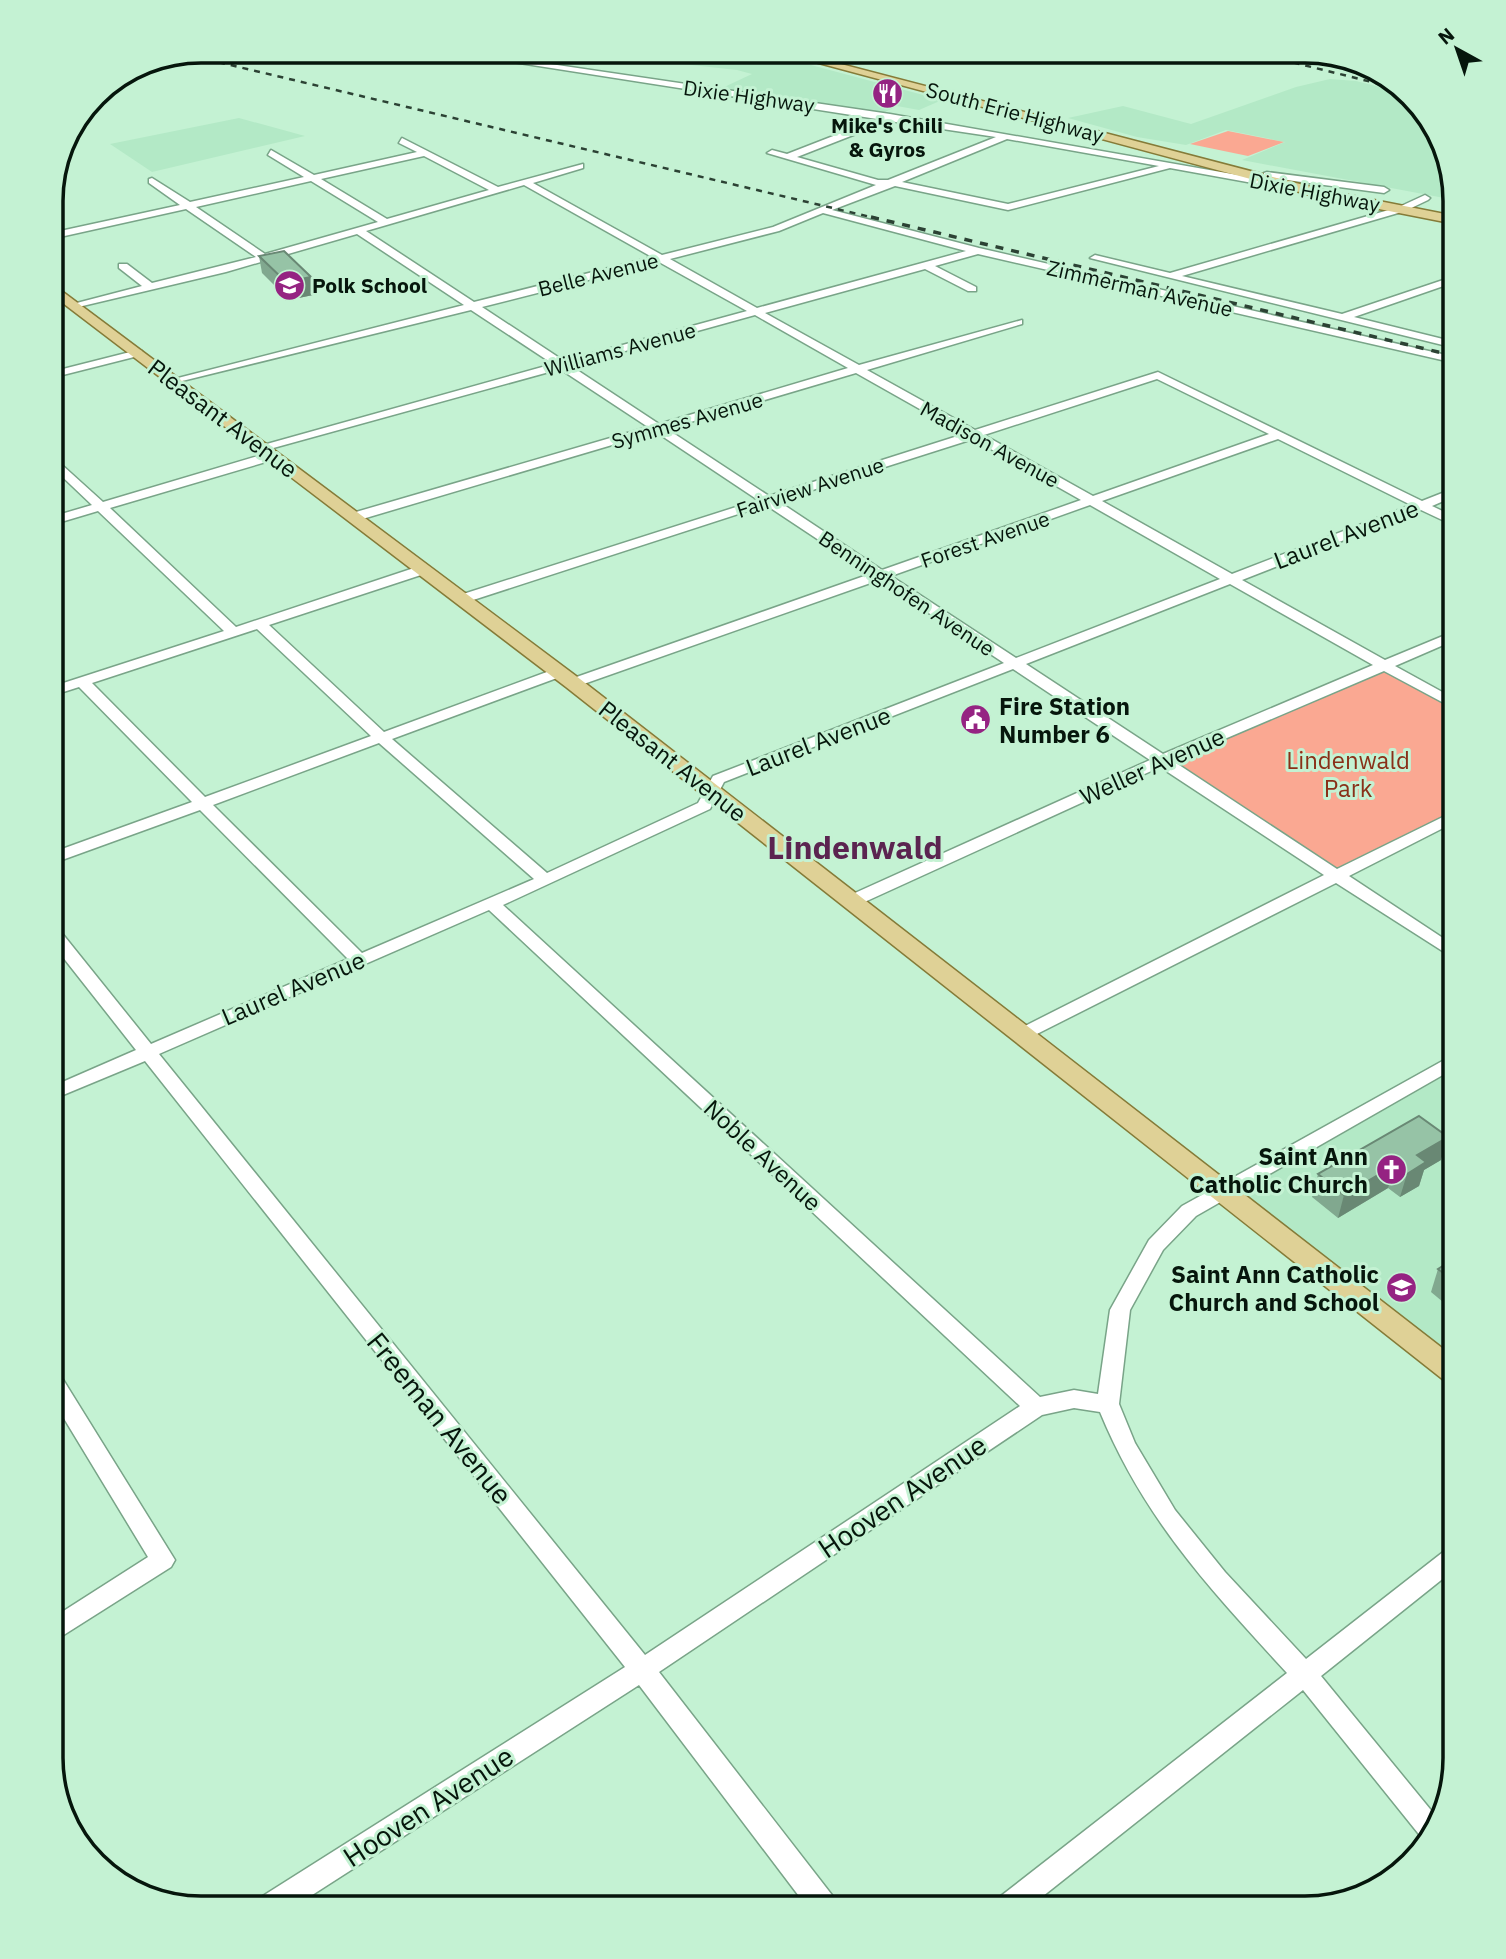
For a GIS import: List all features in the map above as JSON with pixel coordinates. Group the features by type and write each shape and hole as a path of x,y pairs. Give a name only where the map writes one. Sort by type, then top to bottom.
{"main road":[{"name":"South Erie Highway","path":"825,63 1322,194"},
{"name":"South Erie Highway","path":"1130,142 1384,190"},
{"name":"Dixie Highway","path":"1384,190 1430,199"},
{"name":"Dixie Highway","path":"1322,194 1443,218"},
{"name":"Pleasant Avenue","path":"63,296 567,677 1224,1189 1443,1363"}],"street":[{"name":"Dixie Highway","path":"528,63 1007,136 1322,194"},
{"path":"789,157 890,117"},
{"name":"Belle Avenue","path":"178,381 776,229 1007,136"},
{"path":"402,141 497,190"},
{"path":"271,153 385,222"},
{"path":"63,233 426,153"},
{"path":"772,153 878,183 895,183 1008,208 1174,165"},
{"name":"Dixie Highway","path":"1174,165 1384,190"},
{"path":"74,305 264,258 580,166"},
{"path":"152,181 264,258"},
{"name":"Madison Avenue","path":"525,182 1443,698"},
{"path":"1168,277 1430,199"},
{"name":"Zimmerman Avenue","path":"825,211 978,250 1443,357"},
{"name":"Benninghofen Avenue","path":"359,231 1443,946"},
{"name":"Williams Avenue","path":"63,518 267,451 563,365 978,250"},
{"name":"Zimmerman Avenue","path":"1095,258 1443,342"},
{"path":"123,266 150,287"},
{"path":"928,266 972,289"},
{"path":"1342,318 1443,283"},
{"name":"Symmes Avenue","path":"354,517 659,430 1018,322"},
{"path":"63,372 138,353"},
{"name":"Fairview Avenue","path":"463,599 1158,374 1278,435"},
{"path":"1278,435 1443,516"},
{"name":"Forest Avenue","path":"63,854 381,737 880,576 1278,435"},
{"path":"63,470 233,632"},
{"name":"Laurel Avenue","path":"63,1089 545,880 704,806 718,779 1443,497"},
{"path":"63,688 422,570"},
{"path":"259,623 381,737 545,880"},
{"name":"Weller Avenue","path":"852,901 1160,761 1443,640"},
{"path":"82,682 359,960"},
{"path":"1023,1034 1443,822"},
{"name":"Noble Avenue","path":"491,903 1036,1407"},
{"name":"Freeman Avenue","path":"63,946 642,1670 816,1896"},
{"path":"1426,1824 1304,1675 1214,1580 1171,1528 1123,1446 1108,1404 1120,1310 1156,1245 1189,1211 1443,1067"},
{"path":"63,1398 163,1560 63,1624"},
{"name":"Hooven Avenue","path":"287,1896 642,1670 1036,1407 1074,1399 1108,1404"},
{"path":"1022,1896 1443,1565"}],"shaded area":[{"path":"673,63 803,63 942,100 919,110 897,106 883,113 720,89 752,74"},
{"path":"1330,79 1356,81 1383,88 1389,92 1403,103 1429,140 1436,157 1443,198 1242,160 1285,142 1226,130 1186,145 1137,137 1068,118 1123,106 1191,124 1296,87"},
{"path":"239,118 305,136 152,172 110,144"},
{"name":"Saint Ann Catholic Church and School","path":"1436,1071 1443,1076 1443,1363 1224,1189"}],"green space":[{"path":"1228,131 1284,142 1248,156 1190,144"},
{"name":"Lindenwald Park","path":"1386,666 1443,698 1443,822 1334,876 1160,761"}],"building":[{"path":"284,251 311,277 286,282 259,256"},
{"path":"1419,1116 1443,1133 1443,1140 1417,1155 1426,1162 1407,1174 1395,1165 1344,1195 1318,1174"}],"railway":[{"path":"222,63 879,219"},
{"path":"1295,63 1377,83"},
{"path":"871,217 1443,353"}],"place":[{"name":"Mike's Chili & Gyros","path":"887,93"},
{"name":"Polk School","path":"289,285"},
{"name":"Fire Station Number 6","path":"976,720"},
{"name":"Saint Ann Catholic Church","path":"1391,1170"},
{"name":"Saint Ann Catholic Church and School","path":"1402,1288"}],"district":[{"name":"Lindenwald","path":"855,847"}]}
